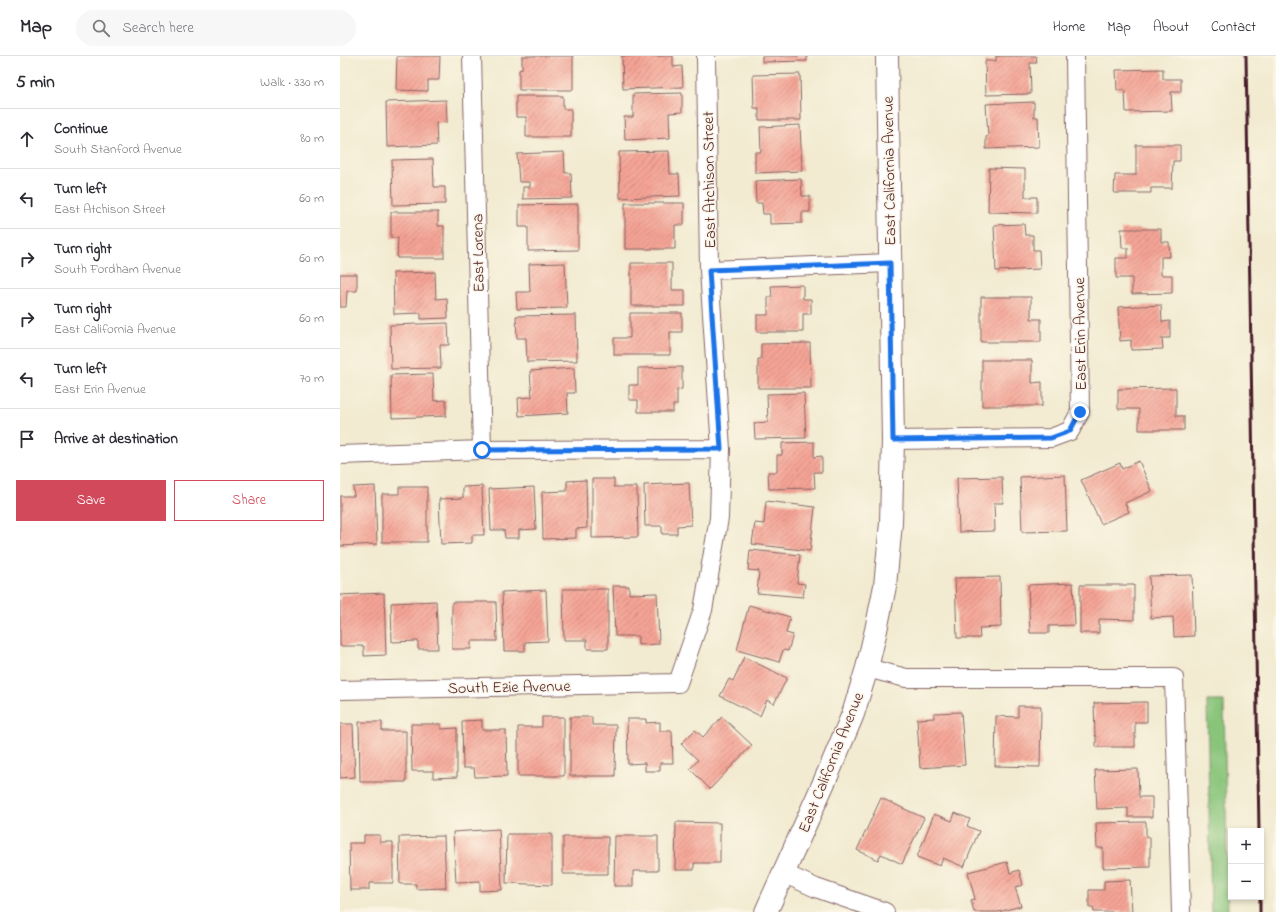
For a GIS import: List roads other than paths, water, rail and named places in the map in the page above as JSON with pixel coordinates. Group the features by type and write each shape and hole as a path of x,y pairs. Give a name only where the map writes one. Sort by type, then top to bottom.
{"street":[{"name":"East Lorena","path":"472,56 482,450"},
{"name":"East Atchison Street","path":"678,683 703,610 719,518 721,449 709,270 706,56"},
{"name":"East California Avenue","path":"766,912 853,714 867,668 885,586 891,523 893,440 887,56"},
{"name":"East Erin Avenue","path":"893,440 1051,438 1070,431 1080,412 1075,56"},
{"path":"709,270 890,263"},
{"path":"340,455 482,450 721,449"},
{"path":"867,668 906,678 1174,678 1181,912"},
{"name":"South Ezie Avenue","path":"340,690 678,683"},
{"path":"782,873 816,888 885,912"}],"railway":[{"path":"1246,56 1259,828"},
{"path":"1260,900 1260,912"}]}
